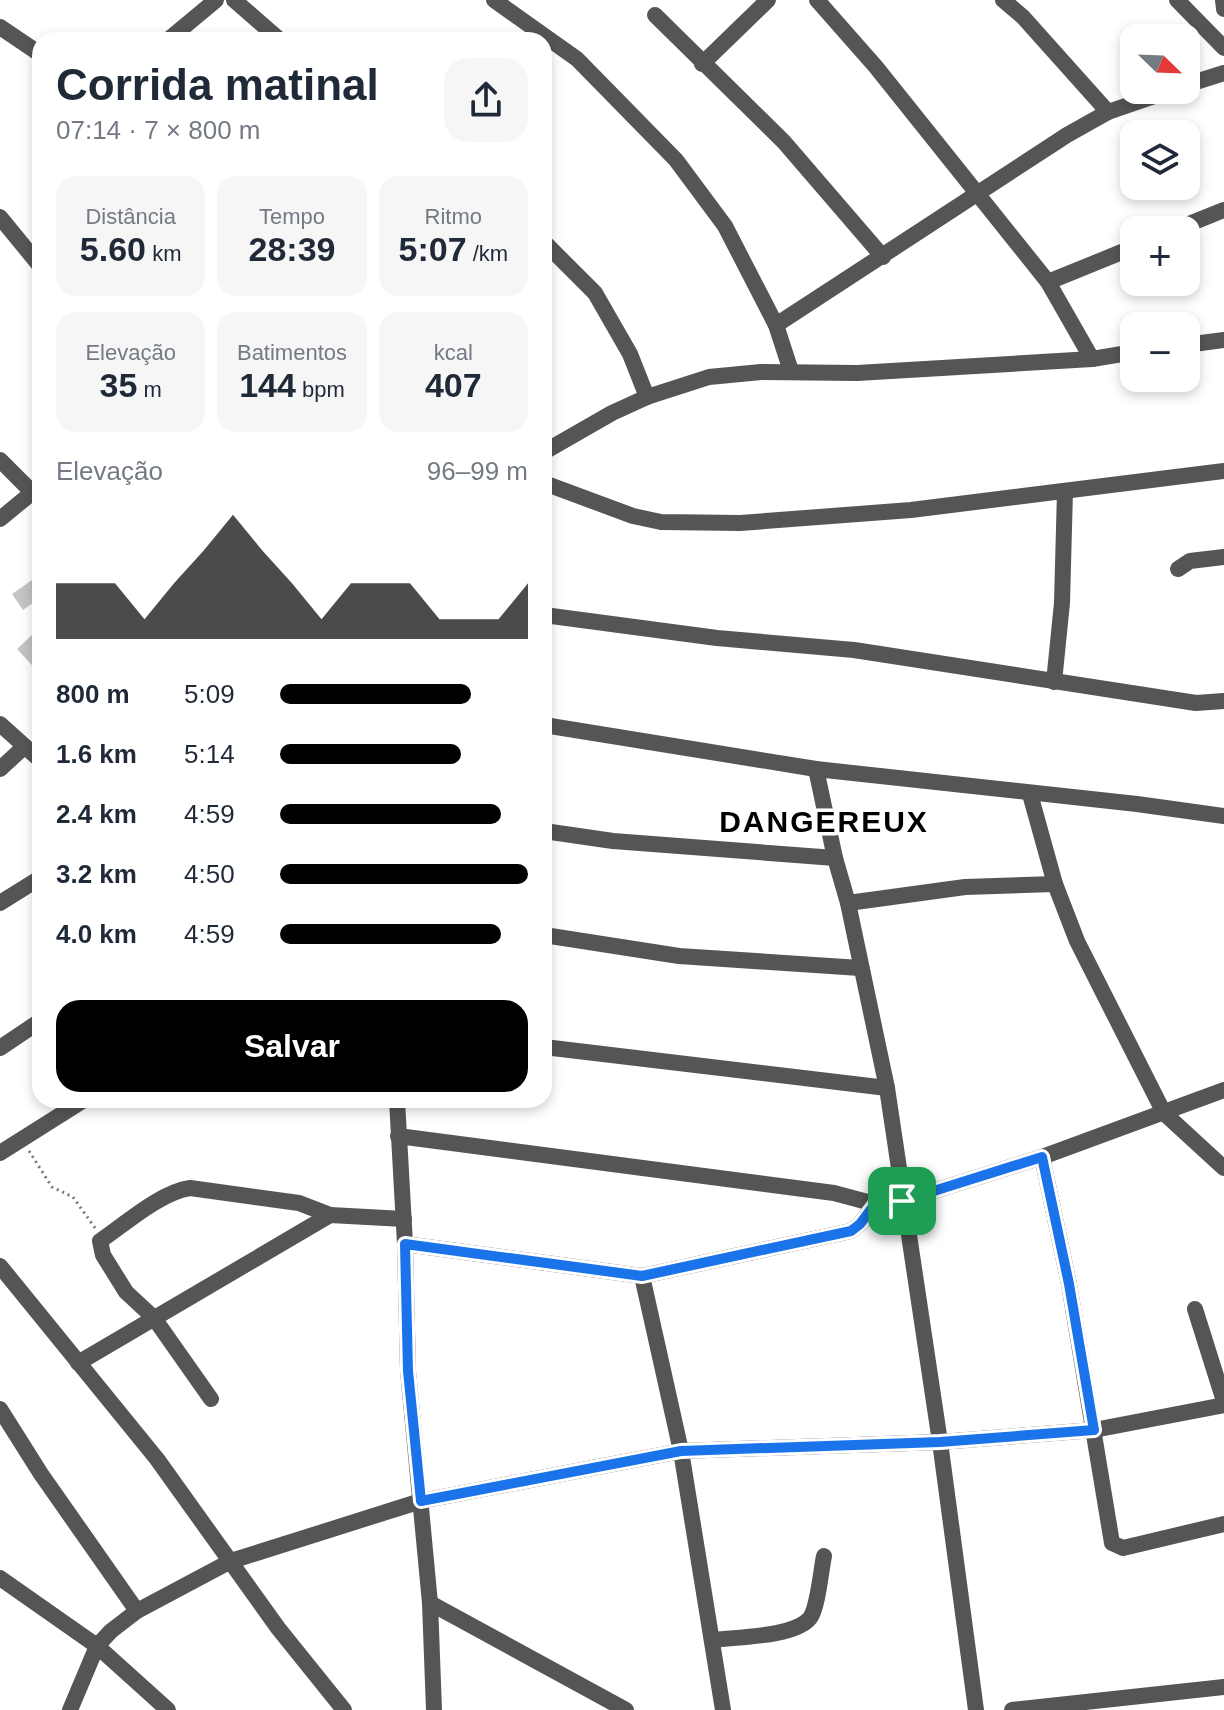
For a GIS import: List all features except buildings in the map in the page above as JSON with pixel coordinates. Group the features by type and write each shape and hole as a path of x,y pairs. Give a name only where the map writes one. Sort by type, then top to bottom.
{"street":[{"path":"178,32 216,0"},
{"path":"234,0 271,32"},
{"path":"494,0 532,32"},
{"path":"702,64 768,0"},
{"path":"817,0 876,67 1048,282 1092,359"},
{"path":"1003,0 1023,17 1108,112"},
{"path":"1177,0 1224,48"},
{"path":"1223,0 1224,9"},
{"path":"655,15 784,142 883,257"},
{"path":"0,27 32,49"},
{"path":"552,48 598,78 676,160 725,226 776,325 791,371"},
{"path":"1200,81 1224,73"},
{"path":"776,325 1067,135 1108,112 1131,104"},
{"path":"1200,220 1224,210"},
{"path":"0,217 32,256"},
{"path":"552,250 595,293 630,354 647,397"},
{"path":"1048,282 1120,253"},
{"path":"1200,343 1224,340"},
{"path":"552,447 647,397 709,377 791,371 857,373 1092,359 1120,354"},
{"path":"0,460 32,489"},
{"path":"552,486 633,516 661,522 701,524 911,510 1224,471"},
{"path":"1054,682 1062,603 1065,491"},
{"path":"0,519 32,497"},
{"path":"1178,569 1190,561 1224,557"},
{"path":"552,616 717,638 854,650 1196,703 1224,701"},
{"path":"0,724 32,754"},
{"path":"552,726 816,769 1224,816"},
{"path":"0,769 24,747"},
{"path":"816,769 887,1088 976,1710"},
{"path":"1030,794 1055,884 1077,941 1164,1113 1224,1168"},
{"path":"552,832 613,841 835,858"},
{"path":"0,903 32,883"},
{"path":"848,903 965,887 1055,884"},
{"path":"552,936 679,956 860,968"},
{"path":"0,1048 32,1026"},
{"path":"552,1048 887,1088"},
{"path":"398,1136 834,1193 875,1204 902,1201 1042,1157 1224,1090"},
{"path":"0,1153 72,1108"},
{"path":"397,1108 408,1371 430,1603 434,1710"},
{"path":"1042,1157 1069,1284 1111,1540 1116,1547 1123,1548 1224,1524"},
{"path":"211,1399 154,1318 126,1292 103,1255 100,1241 165,1197 190,1188 299,1203 330,1215 404,1219"},
{"path":"405,1244 642,1276 851,1231 875,1204"},
{"path":"78,1363 330,1215"},
{"path":"0,1266 157,1459 278,1628 344,1710"},
{"path":"642,1276 681,1451 723,1710"},
{"path":"70,1710 97,1646 137,1611 231,1561 421,1501 681,1451 940,1442 1094,1430 1224,1403 1195,1309"},
{"path":"0,1409 41,1474 137,1611"},
{"path":"712,1640 781,1632 800,1626 812,1616 824,1556"},
{"path":"0,1578 97,1646 168,1710"},
{"path":"430,1603 626,1710"},
{"path":"1012,1710 1224,1687"}],"path":[{"path":"22,1141 52,1187 73,1197 100,1241"}],"district":[{"name":"DANGEREUX","path":"824,822"}],"route":[{"path":"1042,1157 1069,1284 1094,1430 940,1442 681,1451 421,1501 408,1371 405,1244 642,1276 851,1231 875,1204 902,1201 1042,1157"}]}
